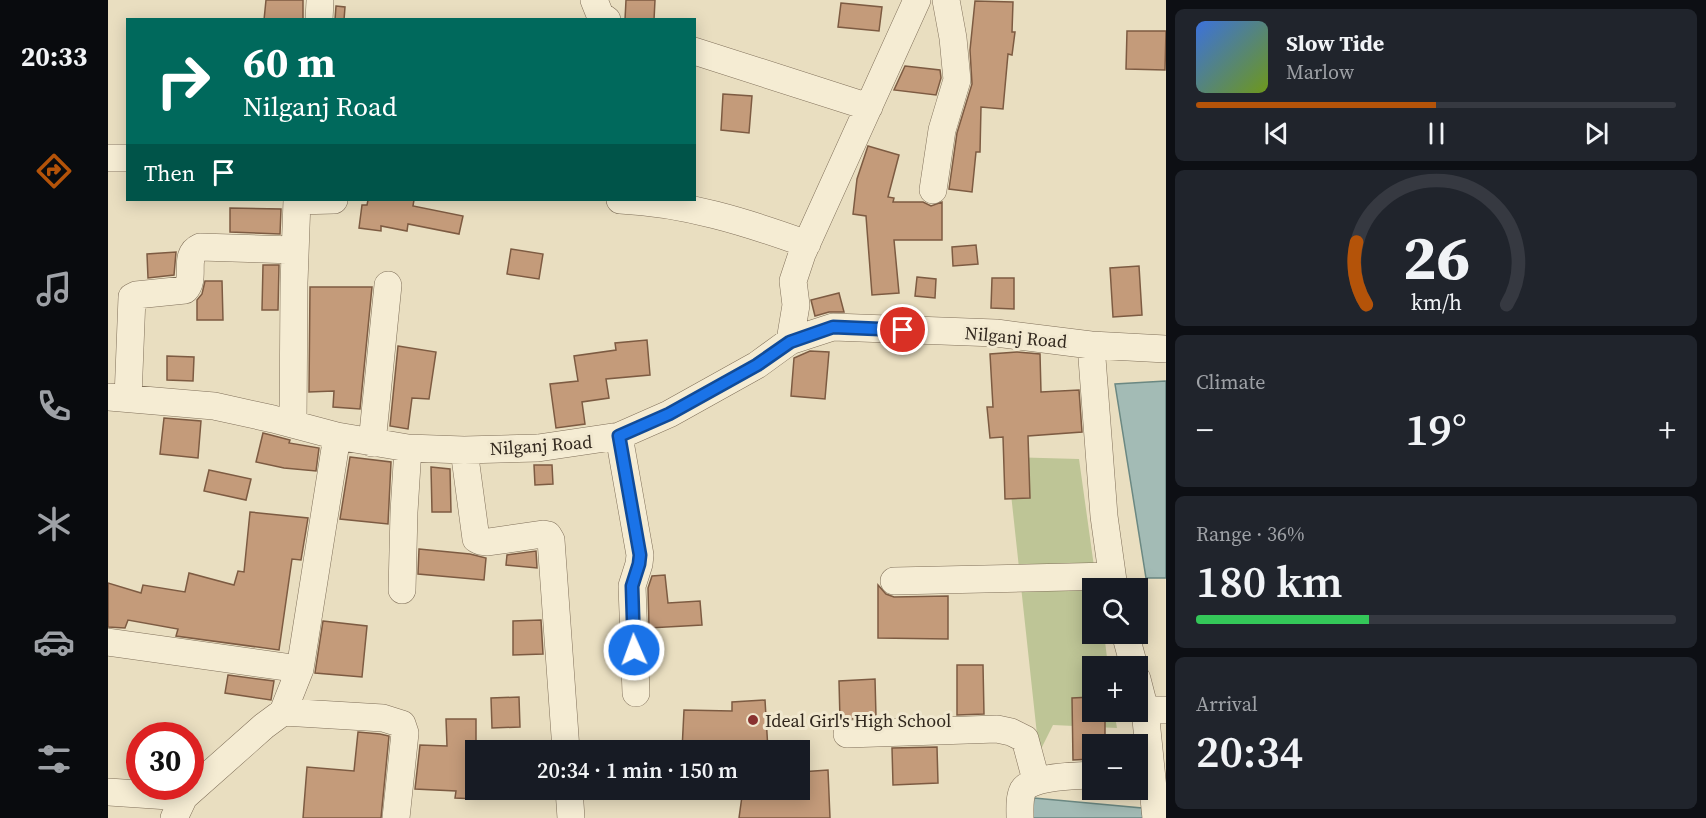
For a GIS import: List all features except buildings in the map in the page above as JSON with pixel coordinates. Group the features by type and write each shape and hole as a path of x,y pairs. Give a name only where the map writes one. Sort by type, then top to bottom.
{"street":[{"path":"594,0 600,15 604,18"},
{"path":"790,342 796,305 793,281 807,244 917,0"},
{"path":"933,190 942,130 957,80 946,0"},
{"path":"319,18 320,1"},
{"path":"696,52 869,107"},
{"path":"108,158 126,158"},
{"path":"293,424 297,201"},
{"path":"651,201 739,220 807,244"},
{"path":"118,398 132,297 184,290 189,284 191,256 194,250 200,247 295,250"},
{"path":"372,443 388,285"},
{"name":"Nilganj Road","path":"118,398 214,406 337,436 408,448 464,450 538,448 619,436 669,414 757,365 790,342 833,327 996,333 1091,345 1166,349"},
{"path":"1091,345 1112,578"},
{"path":"108,792 179,807 264,726 283,712 300,669 337,436"},
{"path":"619,436 640,555 632,586 636,693"},
{"path":"402,590 408,448"},
{"path":"464,450 476,539 488,542 543,534 548,535 551,540 565,740"},
{"path":"894,581 1082,582"},
{"path":"108,642 300,669"},
{"path":"1148,697 1156,710 1148,750"},
{"path":"283,712 383,718 402,724 405,733 396,818"},
{"path":"847,734 997,729 1011,732 1025,739 1036,780"},
{"path":"1020,818 1022,792 1026,786 1036,780 1082,776"},
{"path":"1148,786 1156,818"},
{"path":"570,800 571,818"}],"green space":[{"path":"1007,457 1079,459 1096,578 1082,578 1082,644 1105,644 1107,656 1082,656 1082,722 1116,722 1117,728 1053,725 1039,753"}],"water":[{"path":"1166,381 1166,578 1146,578 1115,384"},
{"path":"1034,798 1142,808 1143,818 1024,818"}],"place":[{"name":"Ideal Girl's High School","path":"753,720"}],"route":[{"path":"634,650 632,586 640,555 619,436 669,414 757,365 790,342 833,327 903,330"}]}
